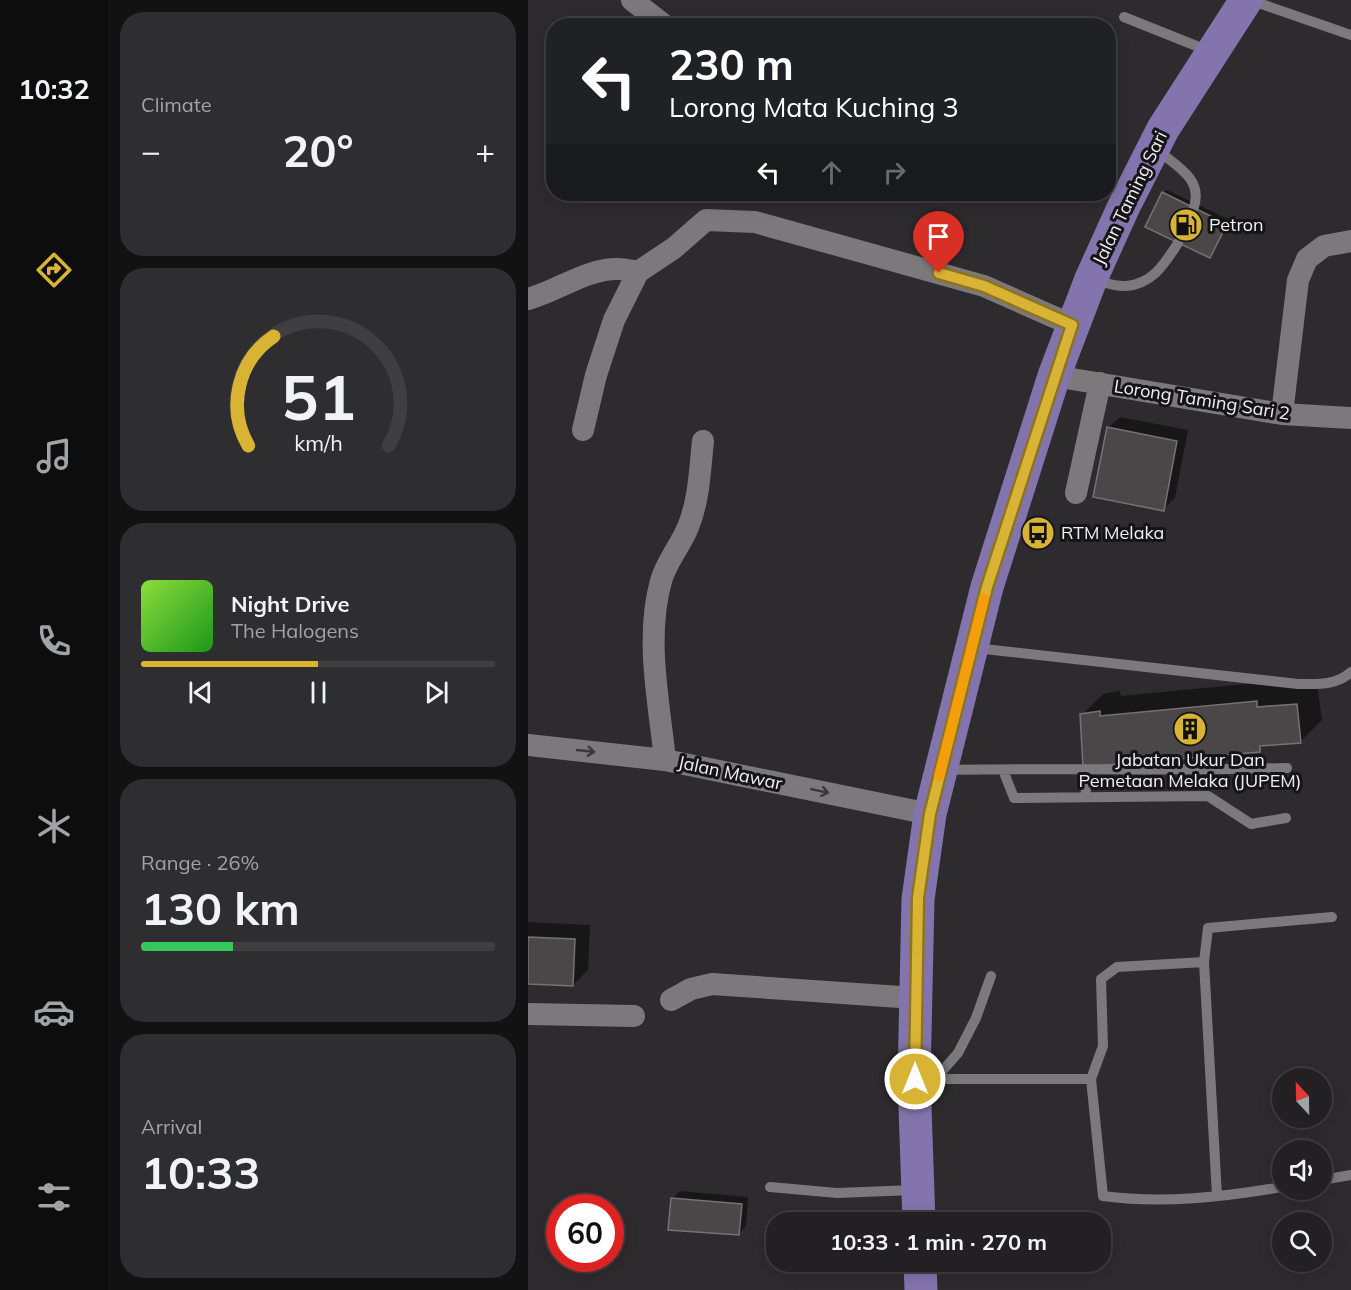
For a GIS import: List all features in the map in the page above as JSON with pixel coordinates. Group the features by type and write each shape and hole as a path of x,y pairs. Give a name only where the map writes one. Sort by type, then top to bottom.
{"main road":[{"name":"Jalan Taming Sari","path":"918,1212 917,1190 925,1079 915,998 918,898 930,814 987,587 1054,376 1091,279 1124,206 1163,129 1248,0"},
{"path":"920,1272 921,1290"}],"street":[{"path":"632,0 654,18"},
{"path":"583,430 596,375 614,320 638,272 674,248 706,220 755,222 984,286 1072,325"},
{"path":"1282,414 1298,280 1307,259 1324,246 1351,241"},
{"path":"528,299 601,271 620,269 638,272"},
{"name":"Lorong Taming Sari 2","path":"1054,376 1282,414 1351,418"},
{"path":"1076,493 1100,383"},
{"path":"665,759 653,648 655,614 662,579 689,526 697,493 703,441"},
{"name":"Jalan Mawar","path":"528,745 665,759 930,814"},
{"path":"671,1000 691,989 712,984 915,998"},
{"path":"528,1014 634,1016"}],"lane":[{"path":"1248,0 1351,35"},
{"path":"1125,17 1212,52"},
{"path":"1153,147 1191,178 1196,190 1194,207"},
{"path":"1091,279 1124,286 1142,282 1159,272 1178,243"},
{"path":"972,648 1298,684 1326,684 1343,679 1351,672"},
{"path":"941,770 1188,771 1287,768"},
{"path":"1085,769 1086,797"},
{"path":"1003,770 1014,798 1208,796 1251,824 1286,818"},
{"path":"1217,1196 1204,962 1208,928 1332,917"},
{"path":"1204,962 1117,967 1101,979 1103,1046 1091,1079 1103,1196 1138,1201 1217,1196 1272,1188"},
{"path":"925,1079 958,1053 976,1018 991,976"},
{"path":"925,1079 1091,1079"},
{"path":"1332,1178 1351,1175"},
{"path":"770,1187 837,1193 917,1190"}],"building":[{"name":"Petron","path":"1162,192 1227,224 1210,258 1145,227"},
{"path":"1107,427 1177,441 1164,511 1093,497"},
{"name":"Jabatan Ukur Dan Pemetaan Melaka (JUPEM)","path":"1257,701 1257,707 1297,704 1301,743 1260,746 1260,752 1083,767 1080,714 1100,711 1100,716"},
{"path":"528,937 575,939 573,986 528,984"},
{"path":"671,1198 742,1204 739,1235 668,1230"}],"slow traffic":[{"path":"939,776 984,598"}],"place":[{"name":"Petron","path":"1186,225"},
{"name":"RTM Melaka","path":"1038,533"},
{"name":"Jabatan Ukur Dan Pemetaan Melaka (JUPEM)","path":"1190,729"}],"route":[{"path":"915,1079 918,898 930,814 987,587 1072,325 984,286 939,273"}]}
